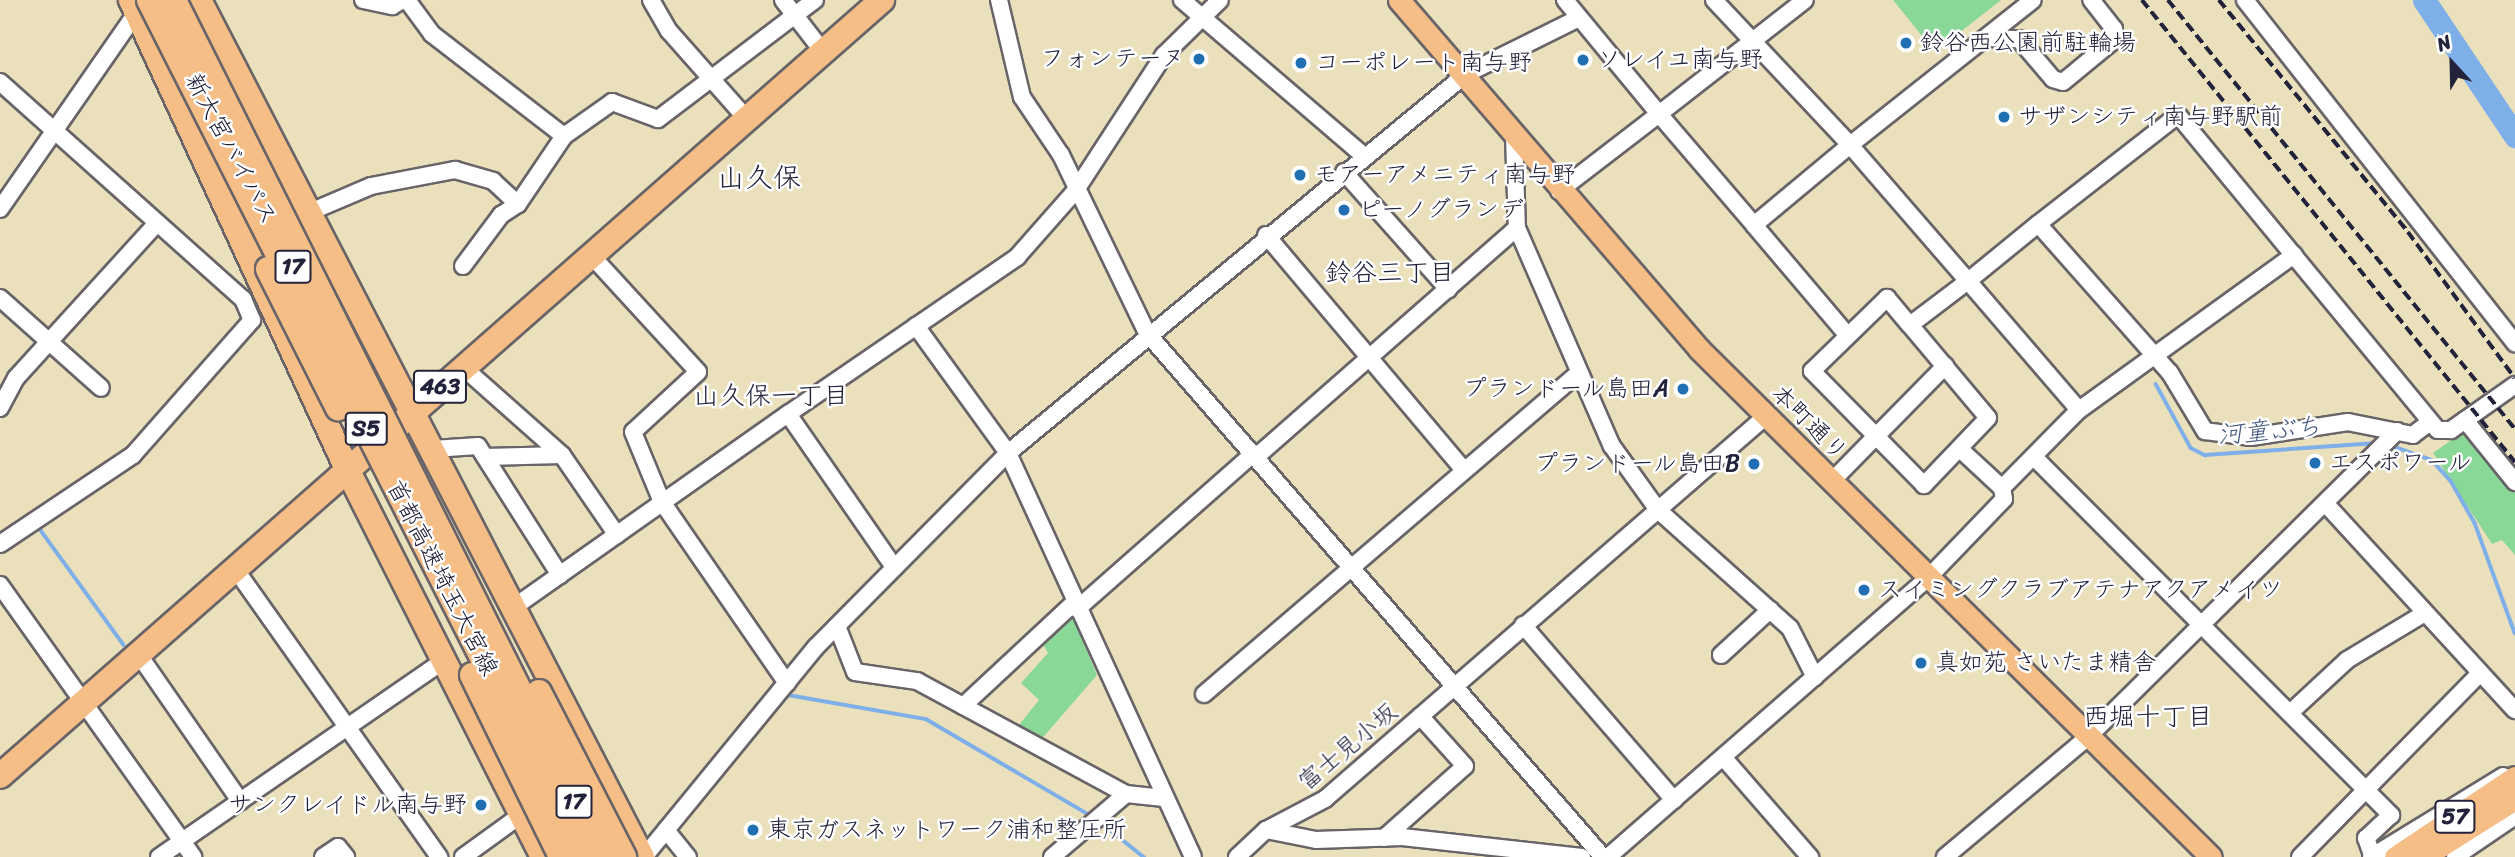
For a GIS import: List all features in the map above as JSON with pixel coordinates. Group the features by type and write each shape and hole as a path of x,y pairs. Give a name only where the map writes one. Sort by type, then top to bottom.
{"highway":[{"name":"首都高速埼玉大宮線","path":"174,0 603,857"},
{"name":"新大宮バイパス","path":"141,2 368,410 174,0"},
{"name":"17","path":"199,0 517,605 643,857"},
{"name":"463","path":"0,776 414,413 821,49 882,0"},
{"name":"首都高速埼玉大宮線","path":"141,2 583,857"},
{"path":"141,2 296,334 377,477 561,857"},
{"name":"17","path":"141,2 348,471 543,857"},
{"path":"278,208 303,241 401,419 624,857"},
{"name":"17","path":"583,857 402,477 603,857"}],"main road":[{"name":"本町通り","path":"1399,0 1466,74 1559,191 1765,417 2211,857"},
{"name":"57","path":"2395,857 2515,778"},
{"name":"57","path":"2423,857 2515,799"}],"street":[{"path":"363,0 392,6 405,0 432,34 564,135"},
{"path":"651,0 711,79 745,117"},
{"path":"783,0 792,18 821,49"},
{"path":"463,266 501,215 518,204 564,135 612,102 658,119 815,0"},
{"path":"999,0 1022,97 1076,190 1147,333 1255,455 1349,569 1452,687 1606,857 1927,579 2004,499 2002,488 1961,450"},
{"path":"1182,0 1198,19 1364,156"},
{"path":"517,605 1017,257 1076,190 1164,55 1220,0"},
{"path":"1565,0 1848,335"},
{"path":"1714,0 1755,40 1850,145 2079,410"},
{"path":"1559,191 1805,0"},
{"path":"1754,225 2033,0"},
{"path":"2019,10 2019,39 2053,79 2067,80 2114,40 2114,29 2091,0"},
{"path":"2245,0 2515,343"},
{"path":"0,209 56,132 141,2"},
{"path":"643,857 837,626 1008,453 1147,333 1466,74 1579,18"},
{"path":"1984,39 2019,39"},
{"path":"0,82 243,299 252,320 133,455 0,544"},
{"path":"1910,324 2178,115 2430,422 2444,432 2515,385"},
{"path":"1514,135 1517,228 1577,374 1612,446 1658,510 1790,628 1815,677"},
{"path":"310,212 371,186 455,170 493,181 518,204"},
{"path":"1344,172 1448,289"},
{"path":"0,408 48,342 156,224"},
{"path":"2038,224 2155,355 2205,431 2251,437 2348,422 2388,438 2415,434 2430,422"},
{"path":"963,706 1517,228"},
{"path":"1266,235 1464,470"},
{"path":"590,254 698,372 633,429 663,502 787,683"},
{"path":"2002,488 2079,410 2294,255"},
{"path":"0,298 101,388"},
{"path":"1887,298 1988,418 1961,450 1924,485 1812,371 1848,335 1887,298"},
{"path":"916,326 1008,453 1193,857"},
{"path":"1830,482 1945,366"},
{"path":"1204,694 1577,374"},
{"path":"473,376 562,455 617,535"},
{"path":"788,414 894,567"},
{"name":"富士見小坂","path":"1237,857 1266,830 1325,800 1765,417"},
{"path":"2465,420 2515,482"},
{"path":"1946,857 2088,737 2388,438"},
{"path":"433,449 478,446 560,575"},
{"path":"485,457 562,455"},
{"path":"2034,457 2391,815 2366,838 2372,857 2482,786 2515,772"},
{"path":"2325,503 2479,674 2515,710"},
{"path":"236,570 439,857"},
{"path":"0,585 193,857"},
{"path":"1721,655 1770,610"},
{"path":"2291,712 2347,660 2425,613"},
{"path":"1523,625 1674,800"},
{"path":"837,626 855,672 917,681 1126,794 1164,798"},
{"path":"139,655 240,801"},
{"path":"159,857 443,661"},
{"path":"2300,857 2479,674"},
{"path":"1384,838 1465,766 1420,716"},
{"path":"1723,757 1810,857"},
{"path":"1052,857 1126,794"},
{"path":"463,857 521,815"},
{"path":"2455,857 2515,816"},
{"path":"666,830 688,857"},
{"path":"1266,830 1316,840 1384,838 1582,857"},
{"path":"323,857 338,847 346,857"}],"green space":[{"path":"1893,0 2001,0 1935,52"},
{"path":"2467,429 2515,493 2515,555 2502,540 2492,544 2433,453"},
{"path":"1071,613 1097,675 1039,742 1015,730 1039,700 1021,683 1048,653 1040,639"}],"waterway":[{"path":"2424,0 2515,136"},
{"name":"河童ぶち","path":"2156,384 2191,448 2205,455 2378,443"},
{"path":"2389,445 2432,460 2451,481 2475,523 2515,633"},
{"path":"37,525 124,645"},
{"path":"749,741 788,695 926,719 1093,817"},
{"path":"1099,821 1144,857"}],"railway":[{"path":"2142,0 2515,462"},
{"path":"2168,0 2515,429"},
{"path":"2219,0 2408,232 2515,378"}],"place":[{"name":"鈴谷西公園前駐輪場","path":"1906,43"},
{"name":"フォンテーヌ","path":"1199,59"},
{"name":"ソレイユ南与野","path":"1583,60"},
{"name":"コーポレート南与野","path":"1301,63"},
{"name":"サザンシティ南与野駅前","path":"2004,117"},
{"name":"モアーアメニティ南与野","path":"1300,175"},
{"name":"ピーノグランデ","path":"1344,210"},
{"name":"プランドール島田A","path":"1683,389"},
{"name":"エスポワール","path":"2315,463"},
{"name":"プランドール島田B","path":"1754,464"},
{"name":"スイミングクラブアテナアクアメイツ","path":"1864,590"},
{"name":"真如苑 さいたま精舎","path":"1921,663"},
{"name":"サンクレイドル南与野","path":"481,805"},
{"name":"東京ガスネットワーク浦和整圧所","path":"753,830"}],"district":[{"name":"山久保","path":"759,178"},
{"name":"鈴谷三丁目","path":"1390,273"},
{"name":"山久保一丁目","path":"771,396"},
{"name":"西堀十丁目","path":"2148,717"}]}
